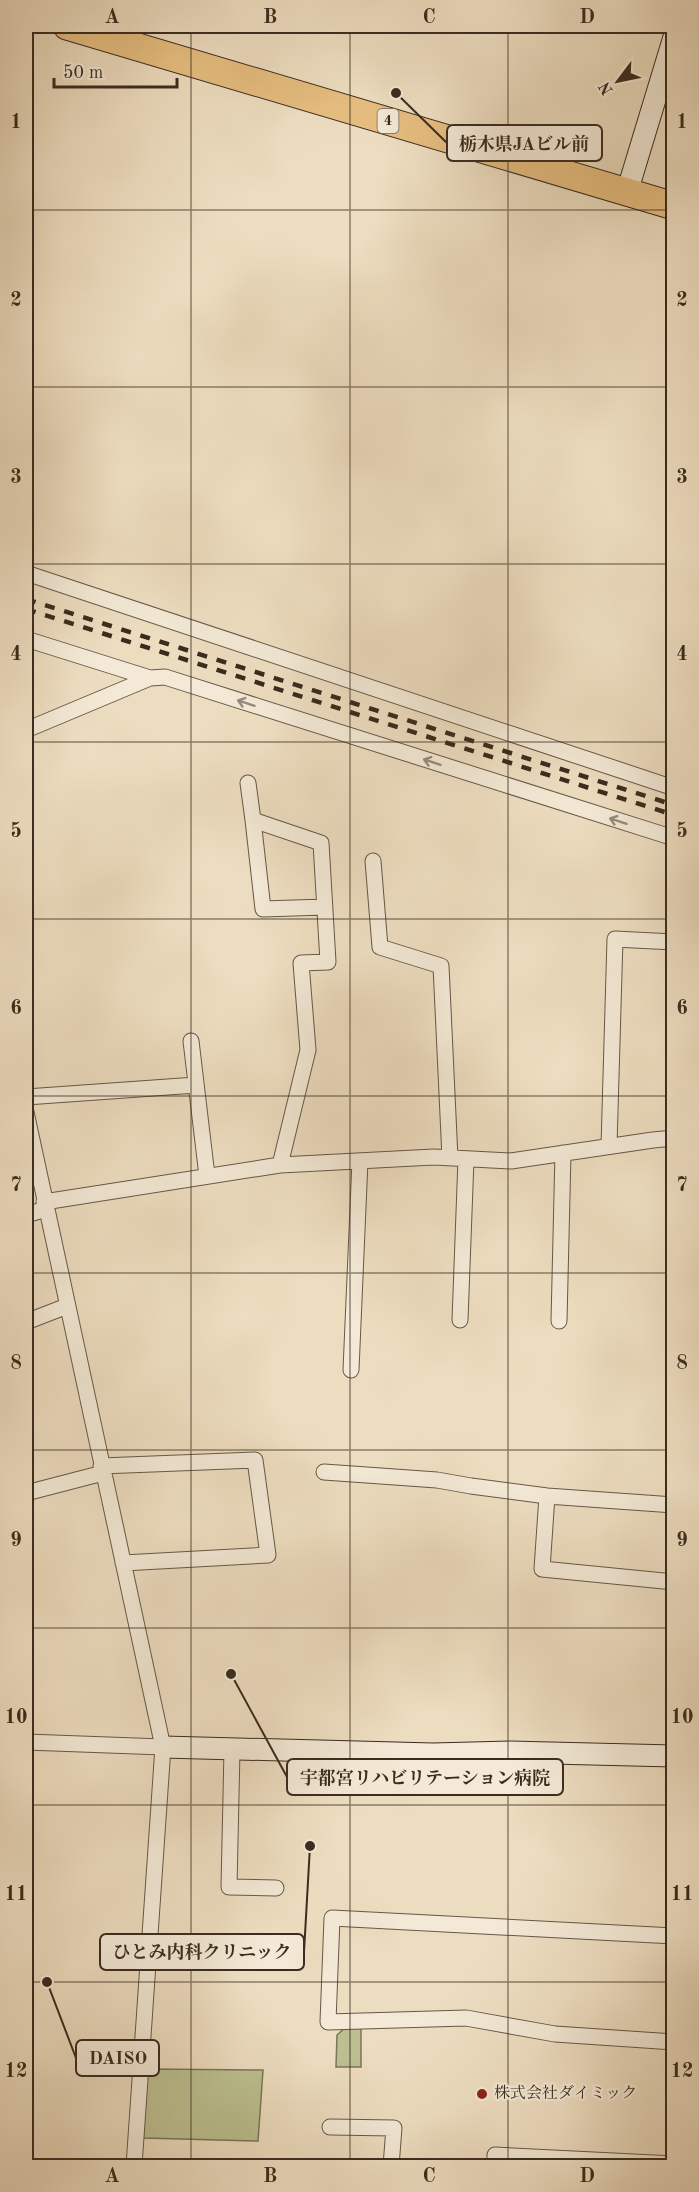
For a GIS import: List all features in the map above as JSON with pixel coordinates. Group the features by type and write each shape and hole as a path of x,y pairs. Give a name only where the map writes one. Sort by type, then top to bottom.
{"highway":[{"name":"4","path":"67,26 674,206"}],"street":[{"path":"627,192 674,37"},
{"path":"26,573 674,788"},
{"path":"26,639 150,678"},
{"path":"26,730 150,678 165,677 674,838"},
{"path":"248,783 263,909 325,907"},
{"path":"253,820 321,843 328,962 301,963 308,1050 280,1165"},
{"path":"373,861 380,947 441,966 458,1158 460,1320"},
{"path":"609,1146 615,939 674,942"},
{"path":"191,1041 207,1176"},
{"path":"26,1097 196,1085"},
{"path":"26,1115 163,1747 134,2166"},
{"path":"26,1215 45,1205 280,1165 458,1158 512,1161 674,1138"},
{"path":"559,1321 563,1153"},
{"path":"351,1370 360,1161"},
{"path":"26,1322 67,1306"},
{"path":"26,1493 102,1469 255,1460 268,1555 123,1563"},
{"path":"324,1472 437,1480 547,1496 674,1505"},
{"path":"547,1496 542,1569 674,1582"},
{"path":"26,1742 232,1750 674,1756"},
{"path":"232,1750 229,1887 276,1888"},
{"path":"674,1936 332,1918 328,2022 466,2018 555,2034 674,2042"},
{"path":"149,1950 288,1956"},
{"path":"330,2127 394,2128 391,2166"},
{"path":"495,2166 495,2156 674,2164"}],"green space":[{"path":"346,2027 361,2028 361,2067 336,2067 337,2035"},
{"path":"146,2069 263,2070 258,2141 143,2138"}],"railway":[{"path":"26,599 674,805"},
{"path":"26,609 674,815"}],"place":[{"name":"栃木県JAビル前","path":"396,93"},
{"name":"宇都宮リハビリテーション病院","path":"231,1674"},
{"name":"ひとみ内科クリニック","path":"310,1846"},
{"name":"DAISO","path":"47,1982"},
{"name":"株式会社ダイミック","path":"482,2094"}]}
